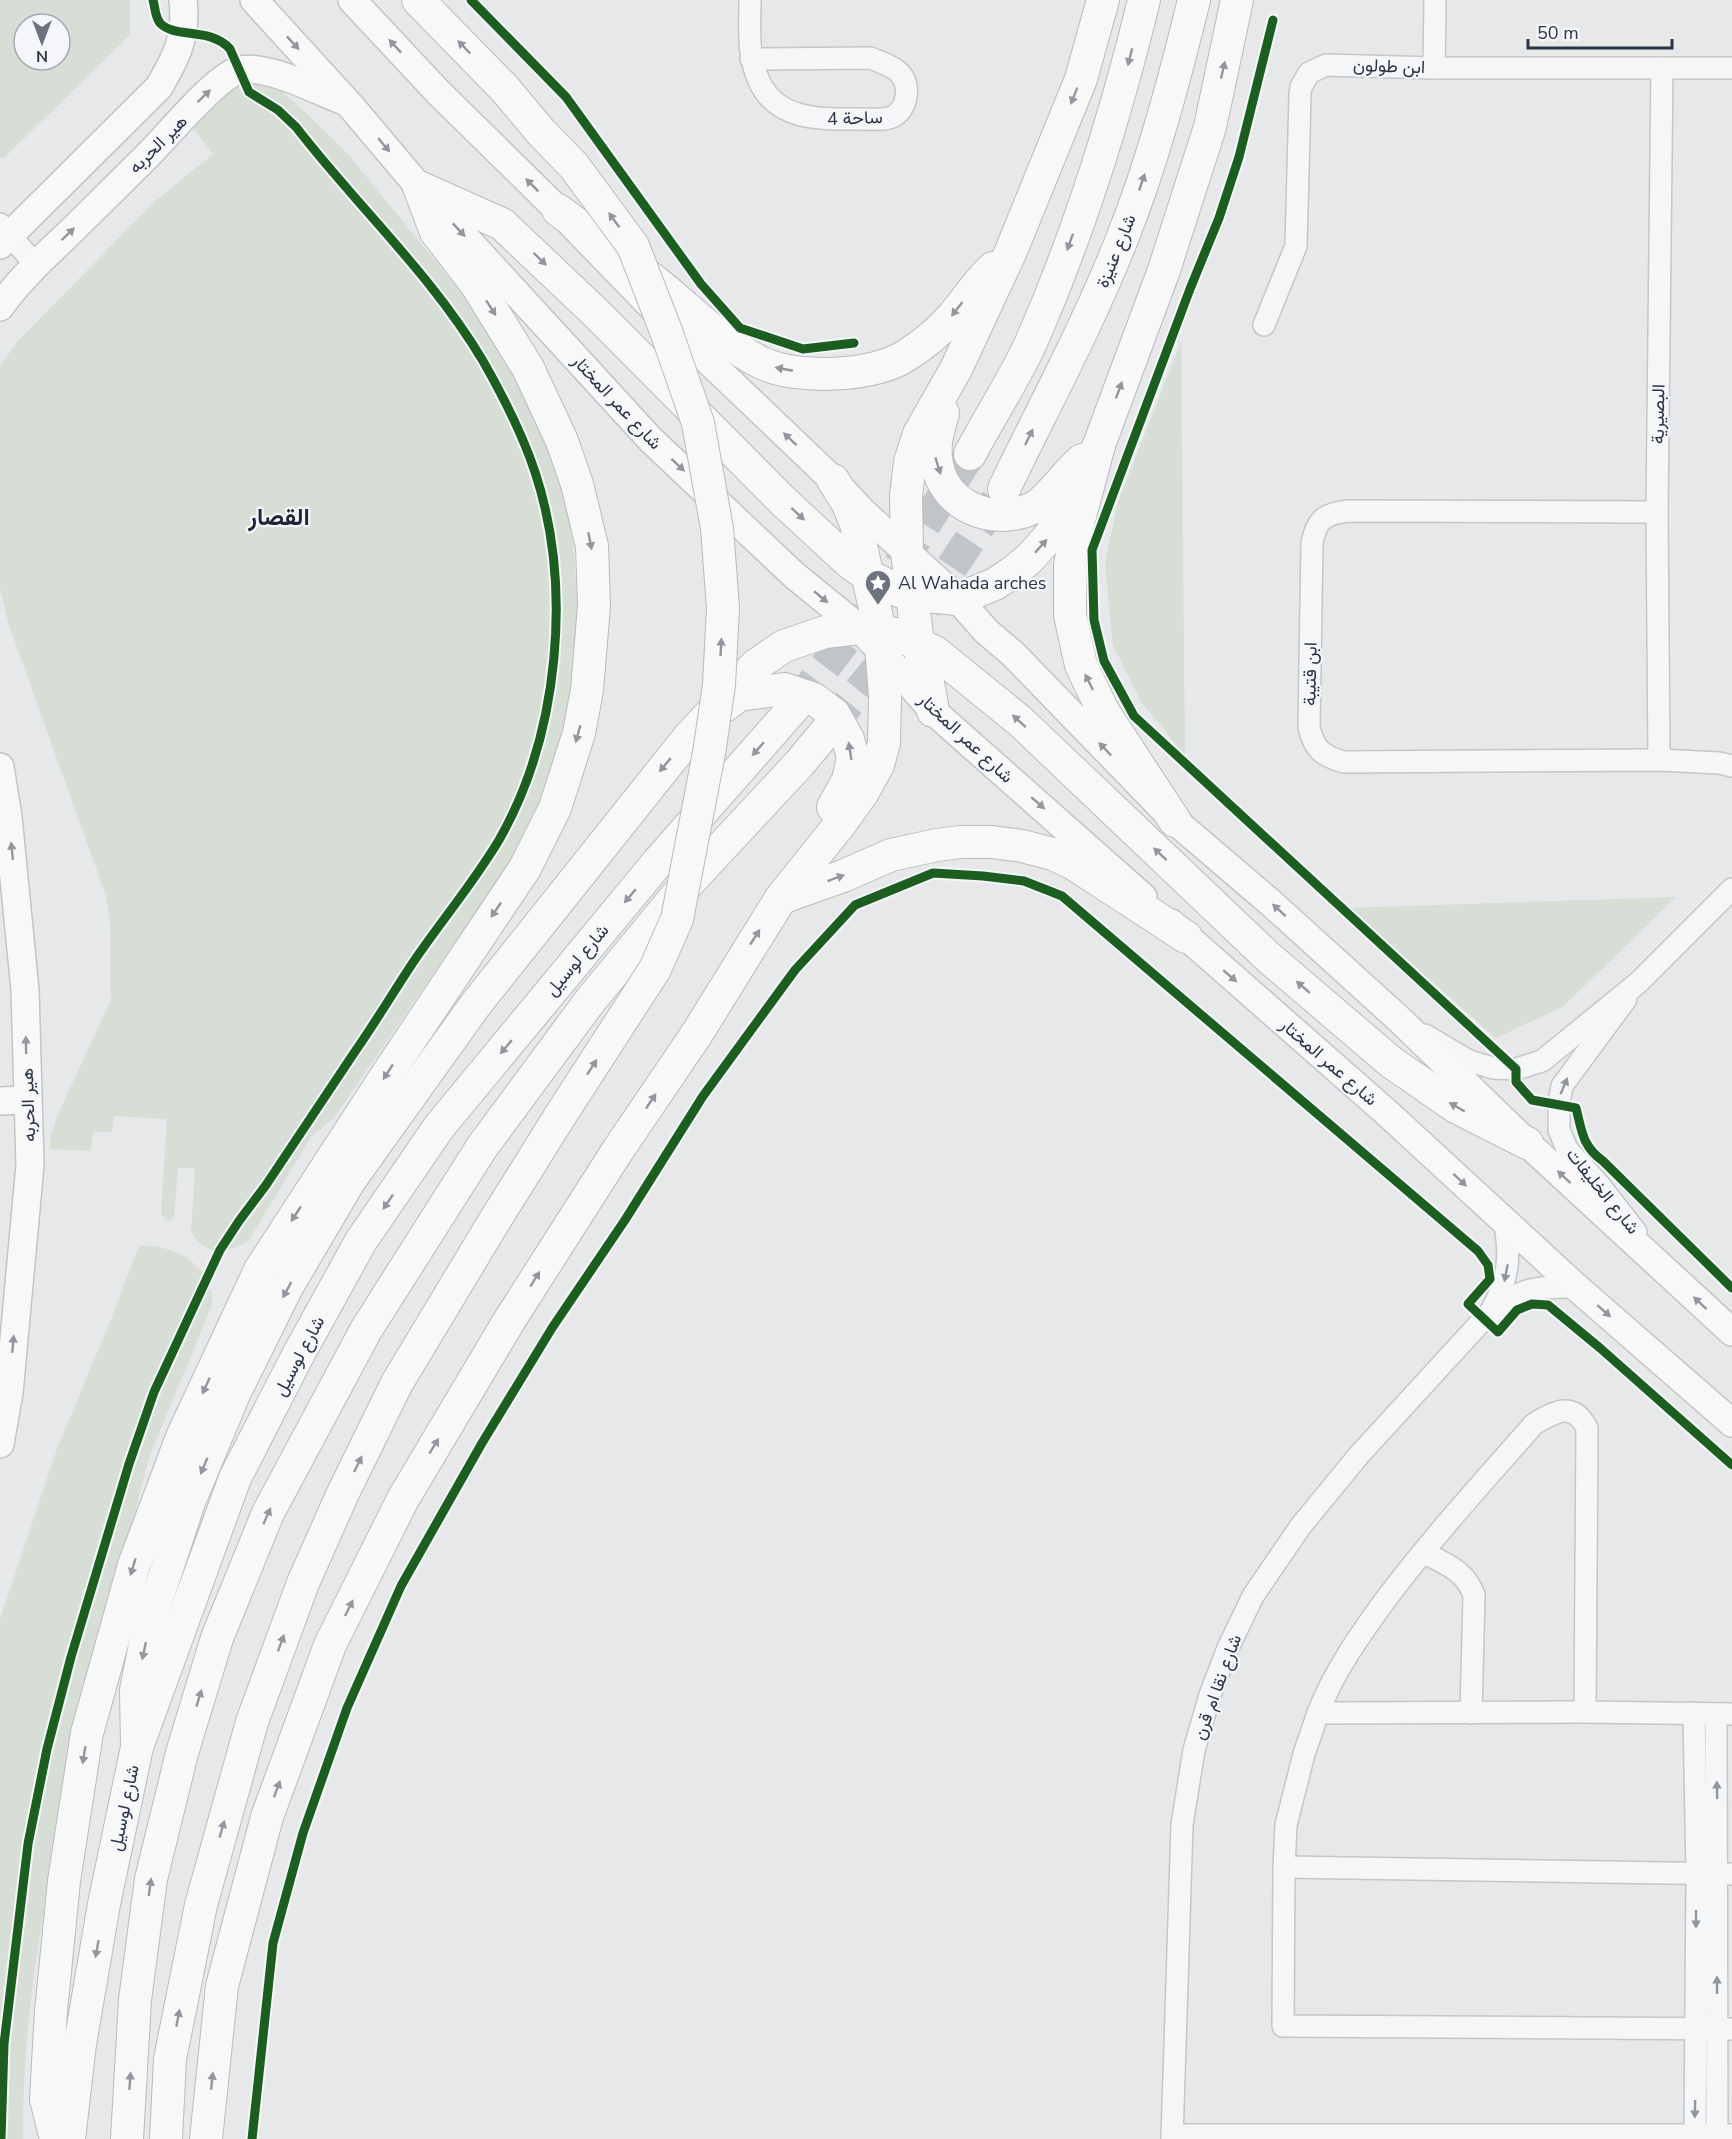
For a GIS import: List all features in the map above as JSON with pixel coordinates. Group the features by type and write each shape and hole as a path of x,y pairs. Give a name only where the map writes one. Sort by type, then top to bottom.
{"highway":[{"path":"166,2139 170,2059 201,1905 252,1722 303,1583 343,1493 397,1383 492,1225 655,969 677,919 719,685 723,608 717,528 698,423 633,246 574,166 541,132 505,89 418,0"},
{"path":"933,711 918,644 907,552 906,495 910,462 919,434 956,369 1011,251 1081,79 1103,0"},
{"path":"969,454 1032,340 1052,292 1086,197 1120,90 1144,0"},
{"name":"شارع عنيزة","path":"1004,489 1091,310 1122,238 1170,96 1194,0"},
{"path":"1175,821 1103,711 1081,665 1073,638 1070,615 1070,566 1076,531 1099,445 1164,270 1210,127 1237,0"},
{"path":"419,187 502,224 597,314 783,501 850,563 869,576 899,591 958,599 995,584 1029,559 1047,539 1067,511 1099,445"},
{"path":"56,2139 46,2099 51,2011 64,1881 87,1733 138,1554 182,1437 260,1270 525,868 555,808 579,733 587,690 594,606 592,546 577,484 562,441 528,368 476,284 436,232 419,187"},
{"path":"558,210 654,281 720,336 761,363 801,372 856,372 905,357 932,337 977,284 1011,251"},
{"path":"956,369 936,439 936,461 946,486 965,506 981,514 1017,515 1036,507 1074,466 1099,445"},
{"path":"206,2139 222,1986 267,1817 330,1645 403,1499 497,1341 618,1150 696,1035 781,898 841,824 878,765 884,743 885,697 873,636 869,576 856,524 848,504 833,480"},
{"path":"137,1747 136,1690 150,1620 182,1524 234,1394 287,1287 351,1180 476,1004 654,779 756,665 784,646 825,632 873,636 896,634 935,652 1020,721 1268,957 1391,1062 1456,1107 1527,1143"},
{"path":"704,721 739,695 784,689 814,699 834,714 848,739 853,757 848,780 808,862"},
{"name":"شارع لوسيل","path":"69,2139 80,2044 104,1904 137,1747 235,1478 361,1241 439,1127 658,862 796,705"},
{"name":"شارع لوسيل","path":"127,2139 135,2000 151,1879 182,1753 217,1638 268,1513 366,1330 483,1147 590,1001 671,903 799,764 829,728"},
{"path":"781,898 843,876 891,855 937,844 992,842 1022,846 1074,864 1186,937"}],"main road":[{"path":"3,234 159,87 176,57 184,32 183,0"},
{"name":"شارع عمر المختار","path":"254,0 349,104 419,187 651,440 795,574 873,636 933,711 1386,1112 1576,1287 1732,1423"},
{"path":"352,0 438,92 558,210 654,309 833,480 863,512 958,599 986,632 1013,654 1175,821 1271,903 1400,1020 1527,1143 1732,1332"},
{"name":"هير الحربه","path":"0,307 36,265 202,97 224,78 238,70 258,68 349,104"},
{"path":"120,126 149,153"},
{"name":"هير الحربه","path":"0,767 8,817 25,990 30,1164 9,1393 0,1444"},
{"path":"0,1101 27,1100"}],"street":[{"name":"ساحة 4","path":"750,0 751,59 759,82 767,94 794,114 815,119 879,119 894,116 903,106 906,87 904,77 888,64 870,58 751,59"},
{"path":"1434,68 1435,0"},
{"name":"ابن طولون","path":"1264,325 1296,246 1300,95 1305,80 1317,68 1326,65 1434,68 1732,68"},
{"name":"البصيرية","path":"1659,760 1658,512 1662,68"},
{"path":"3,234 36,265"},
{"name":"ابن قتيبة","path":"1658,512 1348,511 1334,513 1323,518 1315,529 1312,543 1309,726 1312,741 1321,752 1332,759 1344,762 1659,760 1719,763 1732,766"},
{"name":"شارع الخليفات","path":"1400,1020 1469,1061 1493,1068 1516,1070 1542,1060 1639,981 1732,889"},
{"name":"شارع الخليفات","path":"1639,981 1562,1086 1559,1103 1559,1130 1567,1149 1615,1204 1668,1274"},
{"name":"شارع نقا ام قرن","path":"1483,1320 1497,1300 1505,1278 1509,1243 1504,1220"},
{"name":"شارع نقا ام قرن","path":"1172,2137 1182,1825 1194,1750 1210,1695 1228,1648 1253,1596 1300,1527 1359,1455 1483,1320 1509,1297 1532,1289 1576,1287"},
{"path":"1585,1712 1587,1428 1581,1417 1571,1411 1555,1411 1534,1424 1423,1552 1359,1636 1328,1688 1304,1754 1286,1825 1283,2026 1725,2029"},
{"path":"1423,1552 1450,1566 1465,1578 1474,1595 1471,1713"},
{"path":"1172,2137 1725,2135 1724,1714 1318,1713"},
{"path":"1694,1713 1697,1874 1695,2136"},
{"path":"1284,1867 1725,1875"}],"shaded area":[{"path":"0,0 130,0 130,35 3,159 0,156"},
{"path":"233,82 268,82 305,112 347,153 478,313 512,367 553,453 565,500 573,542 577,600 577,650 565,726 553,771 521,846 334,1118 311,1137 249,1240 233,1248 218,1251 203,1246 191,1232 195,1168 178,1168 174,1217 167,1220 161,1214 167,1119 114,1116 112,1132 93,1132 91,1151 50,1149 50,1139 58,1114 111,1000 110,920 105,893 9,625 0,588 0,366 18,341 155,201 213,154 194,129 194,118"},
{"path":"1181,342 1185,755 1142,703 1113,645 1105,563 1118,502"},
{"path":"1676,897 1564,1006 1496,1038 1348,908"},
{"path":"139,1246 166,1249 190,1260 207,1279 212,1305 150,1455 140,1491 73,1769 41,1926 28,2032 23,2139 0,2139 0,1619 58,1446"}],"tunnel":[{"path":"899,565 970,454"},
{"path":"925,607 1002,492"},
{"path":"796,705 866,613"},
{"path":"829,728 895,647"}],"cycle path":[{"path":"1,2139 4,2044 28,1844 47,1749 71,1657 129,1464 154,1392 220,1250 266,1185 414,961 499,840 519,799 535,754 547,708 554,660 556,611 554,563 547,517 535,472 524,443 483,361 463,329 418,270 296,127 278,110 249,92 230,49 213,38 167,28 158,21 153,0"},
{"path":"471,0 566,97 701,284 740,328 803,349 854,343"},
{"path":"1273,20 1239,157 1219,218 1092,550 1094,620 1104,661 1134,716 1516,1069 1516,1082 1532,1100 1576,1108 1584,1138 1591,1150 1732,1288"},
{"path":"252,2139 273,1943 303,1833 347,1708 401,1586 482,1443 552,1328 625,1220 703,1096 795,970 855,905 933,873 1024,881 1062,896 1478,1251 1488,1265 1490,1279 1468,1304 1498,1332 1517,1310 1532,1304 1548,1305 1732,1465"}],"place":[{"name":"Al Wahada arches","path":"878,606"}],"district":[{"name":"القصار","path":"279,517"}]}
